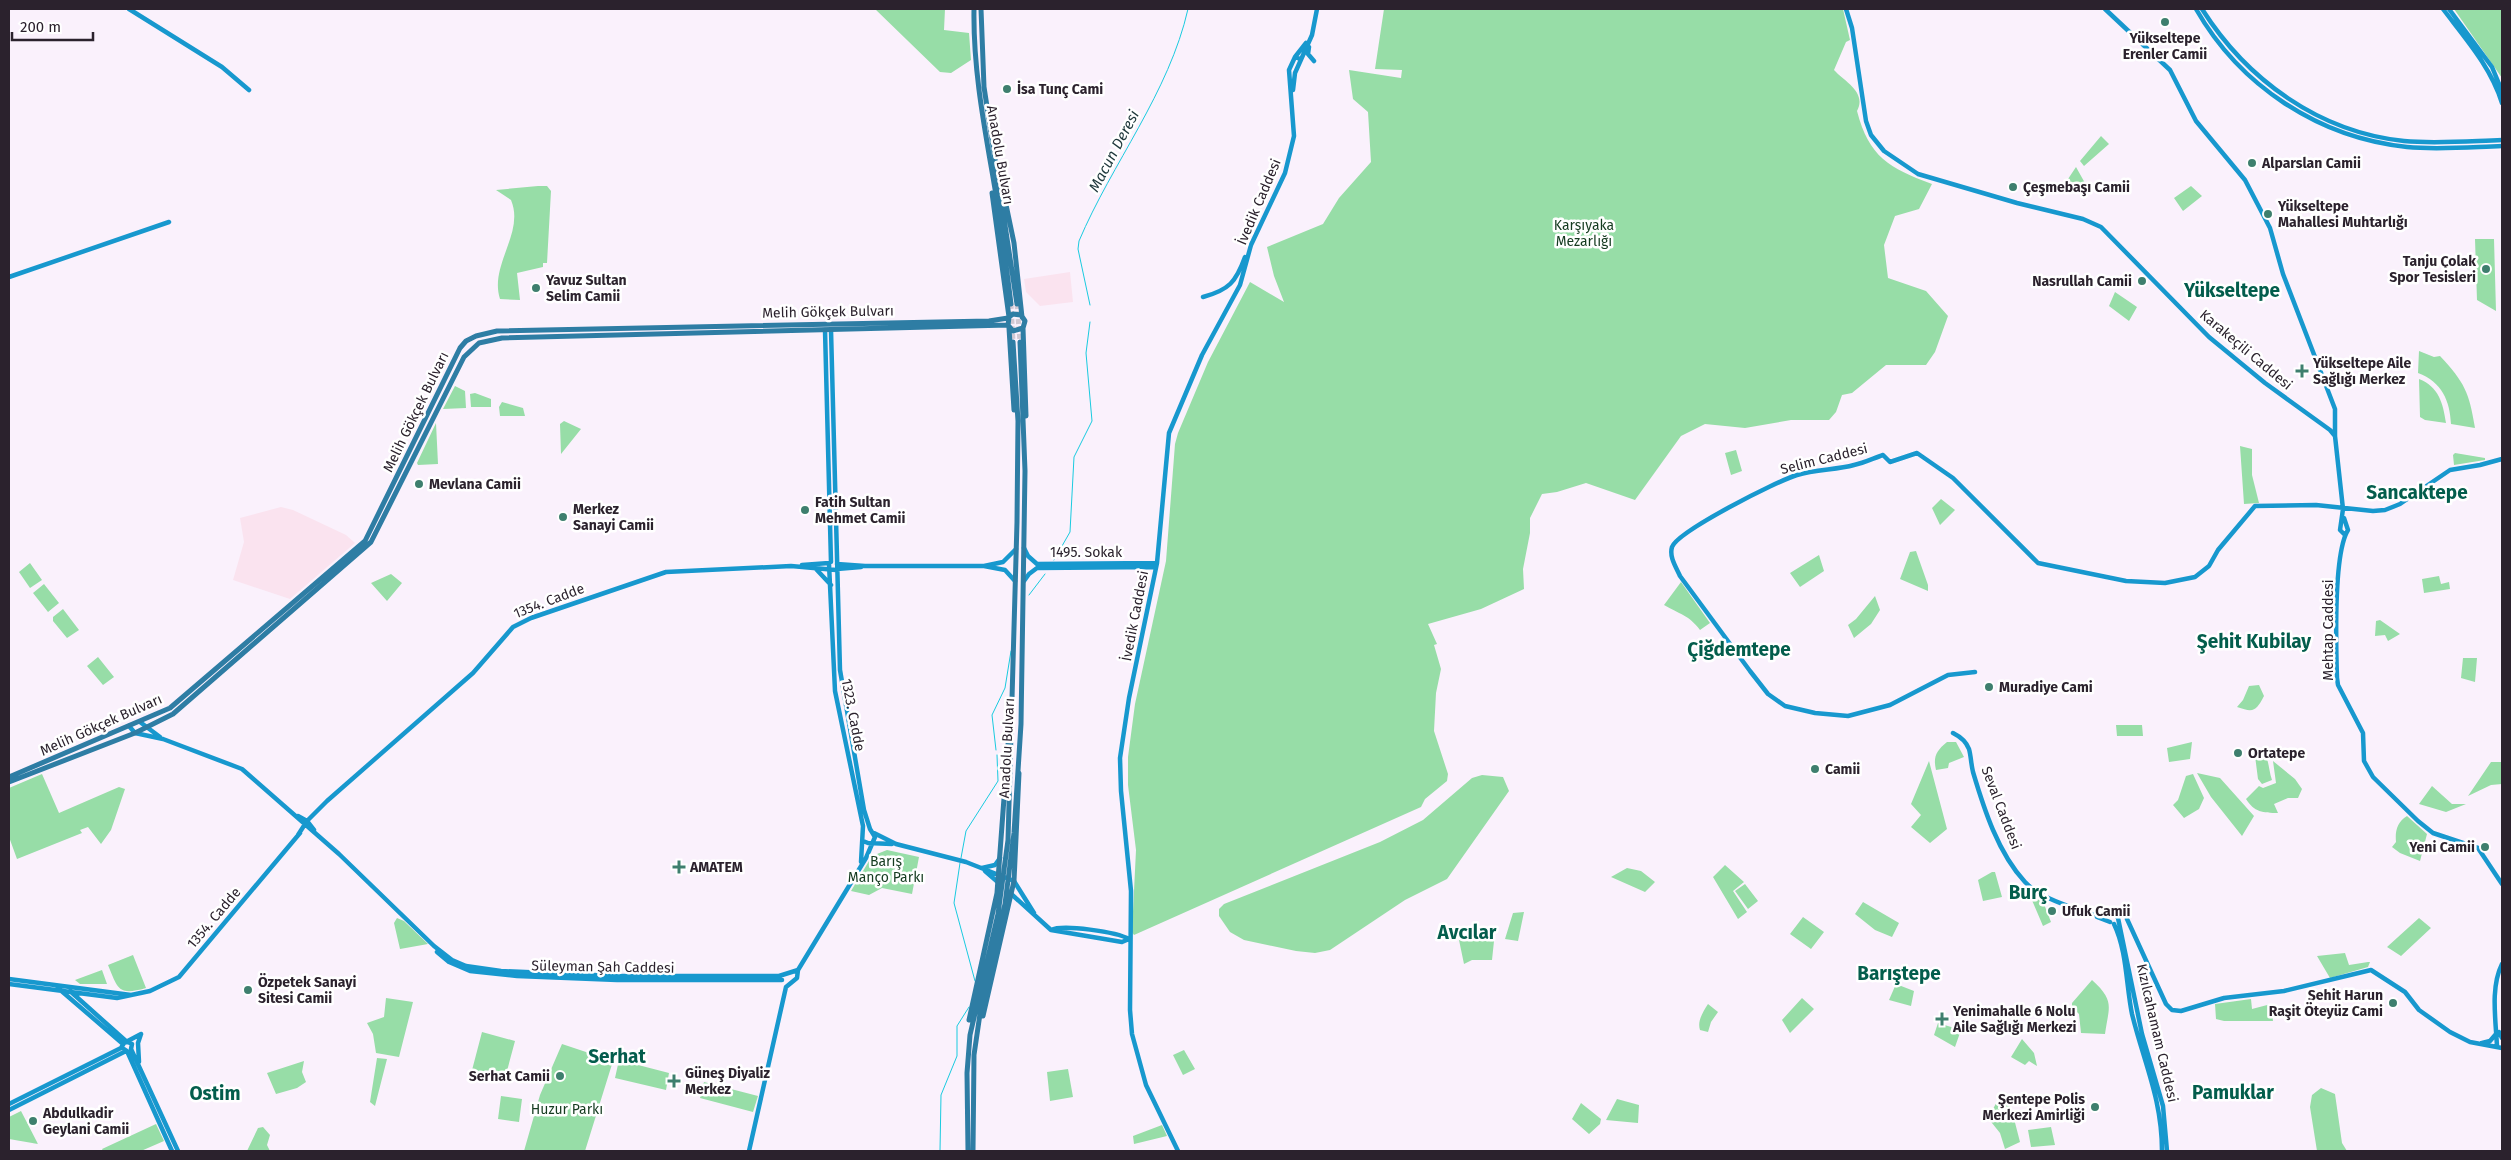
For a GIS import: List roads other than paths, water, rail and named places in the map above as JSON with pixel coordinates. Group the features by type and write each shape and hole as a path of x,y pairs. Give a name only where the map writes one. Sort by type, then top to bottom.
{"main road":[{"path":"130,9 222,67 249,90"},
{"name":"Anadolu Bulvarı","path":"974,9 973,40 978,97 992,175 993,199 1014,305"},
{"name":"Anadolu Bulvarı","path":"981,9 984,87 999,178 1008,207 1014,305"},
{"name":"İvedik Caddesi","path":"1298,58 1312,35 1317,9"},
{"name":"Karakeçili Caddesi","path":"1846,9 1852,28 1866,121 1871,135 1884,150 1921,175 2095,224 2134,260 2209,338 2265,384 2330,430 2334,436"},
{"name":"Mehtap Caddesi","path":"2104,9 2170,70 2196,121 2232,162 2254,198 2270,228 2283,274 2334,403 2334,436 2344,526 2348,530 2343,533 2336,597 2337,678 2338,685 2363,733 2364,761 2381,786 2433,833 2478,848 2502,884"},
{"path":"2196,9 2214,38 2244,70 2273,96 2311,120 2357,138 2404,146 2502,146"},
{"path":"2202,9 2217,33 2272,88 2321,119 2371,135 2402,141 2500,140 2502,136"},
{"path":"2443,9 2478,55 2494,82 2502,103"},
{"path":"2449,9 2492,67 2502,90"},
{"name":"İvedik Caddesi","path":"1178,1151 1146,1085 1134,1044 1130,1010 1129,939 1131,891 1120,765 1129,698 1157,565 1169,433 1202,355 1240,285 1249,252 1282,183 1291,157 1295,125 1292,101 1292,72 1315,26"},
{"path":"1312,35 1308,54 1314,61"},
{"path":"9,277 169,222"},
{"path":"1204,297 1225,290 1239,273 1249,252"},
{"path":"1014,305 1025,324 1023,328 1016,331 1008,327 1014,305"},
{"path":"1009,318 1016,314 1022,317"},
{"name":"Melih Gökçek Bulvarı","path":"9,777 170,708 366,539 446,375 466,341 492,332 828,323 989,321 1009,318"},
{"path":"748,1151 786,987 797,978 798,970 875,837 869,828 864,810 840,670 834,566 837,507 832,475 831,341 828,323"},
{"name":"Anadolu Bulvarı","path":"1008,327 1011,341 1018,421 1010,841"},
{"name":"Melih Gökçek Bulvarı","path":"9,782 135,733 173,714 371,542 464,357 472,347 483,341 618,335 1008,327"},
{"name":"Anadolu Bulvarı","path":"973,1151 973,1083 977,1030 1002,903 1018,752 1024,548 1024,432 1027,409 1022,341 1023,328"},
{"path":"618,329 618,335"},
{"name":"1323. Cadde","path":"828,330 832,475 829,507 830,554 834,566 832,585 835,691 864,832"},
{"path":"831,341 841,330"},
{"path":"1011,341 1018,334 1022,341"},
{"name":"Selim Caddesi","path":"1974,672 1948,675 1890,705 1848,716 1815,714 1785,706 1768,694 1680,576 1672,560 1672,547 1678,539 1695,528 1775,483 1799,474 1854,465 1884,455 1890,462 1894,462 1917,453 1953,478 2038,563 2141,583 2174,582 2195,577 2203,572 2209,566 2218,550 2255,506 2316,505 2343,511"},
{"path":"2343,511 2385,510 2400,504 2450,470 2480,466 2502,459"},
{"path":"829,493 836,494"},
{"path":"829,507 837,507"},
{"path":"984,566 1007,560 1017,547"},
{"name":"1495. Sokak","path":"1024,548 1028,556 1037,564 1051,566 1157,565"},
{"path":"821,564 830,554"},
{"path":"791,566 821,564 834,566 984,566 1001,568 1011,574 1016,582"},
{"name":"1354. Cadde","path":"69,990 85,993 134,996 150,991 179,977 316,813 473,673 513,626 530,618 666,572 791,566 814,568 834,566"},
{"name":"1495. Sokak","path":"1023,583 1033,570 1051,566"},
{"path":"814,568 823,574 832,585"},
{"path":"834,670 840,670"},
{"path":"835,691 842,690"},
{"path":"140,722 164,739"},
{"path":"129,726 135,733 164,739 242,769 307,824"},
{"path":"970,1035 970,1012 999,875 1007,754 1012,727"},
{"name":"Seval Caddesi","path":"1953,733 1962,738 1968,749 1973,771 2007,859 2027,884 2041,893 2089,914 2114,921 2127,920 2131,922 2166,1004 2172,1010 2181,1011 2224,998 2284,991 2371,970 2404,992 2419,1010 2433,1021 2462,1038 2500,1048"},
{"path":"977,1030 991,984 1014,881 1019,799 1018,752"},
{"name":"Süleyman Şah Caddesi","path":"307,824 449,962 482,973 580,979 780,978"},
{"path":"861,863 864,832 867,830 896,844"},
{"path":"863,841 866,843 896,844 981,868 1014,881 1034,913"},
{"path":"981,868 995,865 1001,858"},
{"path":"981,868 1052,930 1090,933 1122,942 1129,939"},
{"name":"Anadolu Bulvarı","path":"968,1151 967,1073 970,1035 1002,903"},
{"name":"Kızılcahamam Caddesi","path":"2114,921 2120,941 2132,1014 2156,1094 2162,1151"},
{"name":"Kızılcahamam Caddesi","path":"2114,921 2142,1034 2163,1106 2167,1151"},
{"path":"2500,1048 2494,992 2497,975 2502,964"},
{"path":"786,987 780,978 787,973 798,970"},
{"name":"1354. Cadde","path":"9,979 114,995"},
{"name":"1354. Cadde","path":"9,984 60,987"},
{"path":"60,987 69,990 82,1001 125,1043 140,1069 178,1151"},
{"path":"60,987 125,1043 172,1151"},
{"path":"82,1001 85,993"},
{"path":"2476,1043 2490,1041 2498,1033"},
{"path":"2498,1033 2502,1038"},
{"path":"9,1104 141,1034"},
{"path":"9,1110 129,1050 141,1034"},
{"path":"140,1069 138,1048 141,1034"},
{"path":"48,1084 52,1089"}],"waterway":[{"name":"Macun Deresi","path":"1090,305 1078,249 1079,241 1092,212 1168,70 1188,9"},
{"name":"Macun Deresi","path":"1054,560 1070,532 1074,457 1092,421 1086,353 1090,322"},
{"name":"Macun Deresi","path":"1029,595 1045,574"},
{"name":"Macun Deresi","path":"996,750 992,715 1005,688 1011,651"},
{"name":"Macun Deresi","path":"961,858 966,831 998,781 997,755"},
{"name":"Macun Deresi","path":"960,863 954,903 975,981"},
{"name":"Macun Deresi","path":"940,1151 941,1095 957,1056 957,1026 969,1007"}],"tunnel":[{"path":"1011,304 1013,342"},
{"path":"1017,304 1020,342"}],"place":[{"name":"Yükseltepe Erenler Camii","path":"2165,22"},
{"name":"İsa Tunç Cami","path":"1007,89"},
{"name":"Alparslan Camii","path":"2252,163"},
{"name":"Çeşmebaşı Camii","path":"2013,187"},
{"name":"Yükseltepe Mahallesi Muhtarlığı","path":"2268,214"},
{"name":"Tanju Çolak Spor Tesisleri","path":"2486,269"},
{"name":"Nasrullah Camii","path":"2142,281"},
{"name":"Yavuz Sultan Selim Camii","path":"536,288"},
{"name":"Yükseltepe Aile Sağlığı Merkez","path":"2302,371"},
{"name":"Mevlana Camii","path":"419,484"},
{"name":"Fatih Sultan Mehmet Camii","path":"805,510"},
{"name":"Merkez Sanayi Camii","path":"563,517"},
{"name":"Muradiye Cami","path":"1989,687"},
{"name":"Ortatepe","path":"2238,753"},
{"name":"Camii","path":"1815,769"},
{"name":"Yeni Camii","path":"2485,847"},
{"name":"AMATEM","path":"679,867"},
{"name":"Ufuk Camii","path":"2052,911"},
{"name":"Özpetek Sanayi Sitesi Camii","path":"248,990"},
{"name":"Şehit Harun Raşit Öteyüz Cami","path":"2393,1003"},
{"name":"Yenimahalle 6 Nolu Aile Sağlığı Merkezi","path":"1942,1019"},
{"name":"Serhat Camii","path":"560,1076"},
{"name":"Güneş Diyaliz Merkez","path":"674,1081"},
{"name":"Şentepe Polis Merkezi Amirliği","path":"2095,1107"},
{"name":"Abdulkadir Geylani Camii","path":"33,1121"}],"district":[{"name":"Yükseltepe","path":"2232,290"},
{"name":"Sancaktepe","path":"2417,492"},
{"name":"Şehit Kubilay","path":"2254,641"},
{"name":"Çiğdemtepe","path":"1739,649"},
{"name":"Burç","path":"2028,892"},
{"name":"Avcılar","path":"1467,932"},
{"name":"Barıştepe","path":"1899,973"},
{"name":"Serhat","path":"617,1056"},
{"name":"Pamuklar","path":"2233,1092"},
{"name":"Ostim","path":"215,1093"}],"park label":[{"name":"Karşıyaka Mezarlığı","path":"1584,234"},
{"name":"Barış Manço Parkı","path":"886,870"},
{"name":"Huzur Parkı","path":"567,1109"}]}
